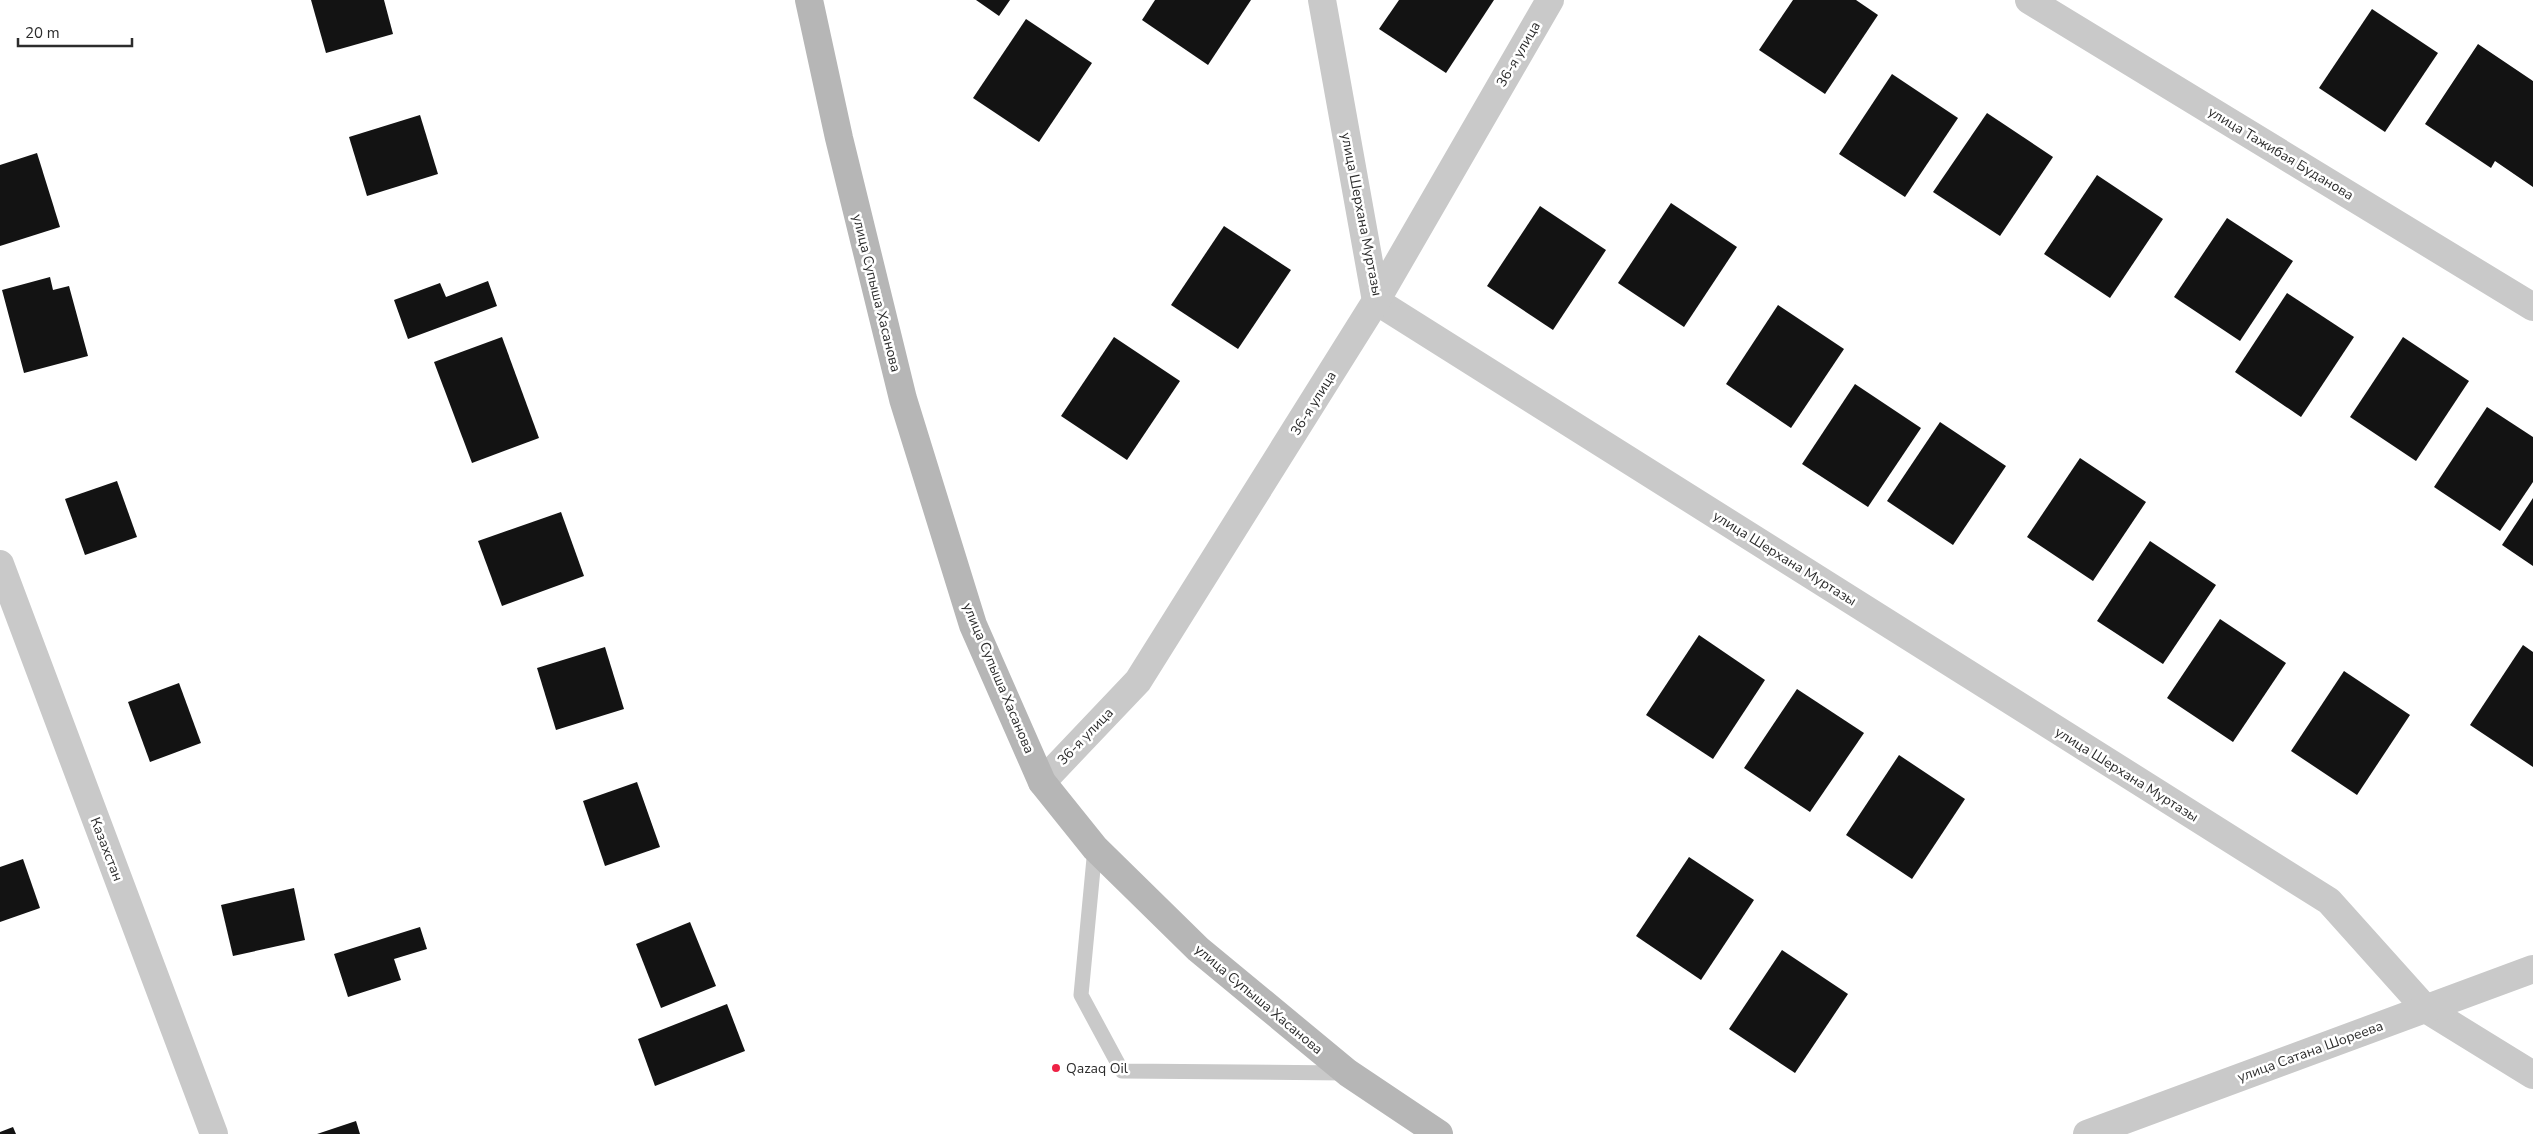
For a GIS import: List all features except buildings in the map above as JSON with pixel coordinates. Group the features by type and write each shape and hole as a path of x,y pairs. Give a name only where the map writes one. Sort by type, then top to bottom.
{"street":[{"name":"улица Супыша Хасанова","path":"809,0 839,138 903,399 973,625 1042,782 1095,848 1198,949 1348,1073 1439,1134"},
{"name":"улица Шерхана Муртазы","path":"1322,0 1376,301 2329,901 2426,1009 2533,1076"},
{"name":"36-я улица","path":"1042,782 1138,681 1376,301 1550,0"},
{"name":"улица Тажибая Буданова","path":"2029,0 2533,307"},
{"name":"Казахстан","path":"0,564 214,1134"},
{"name":"улица Сатана Шореева","path":"2087,1134 2533,969"}],"lane":[{"path":"1095,848 1081,995 1122,1071 1348,1073"}],"place":[{"name":"Qazaq Oil","path":"1056,1068"}]}
